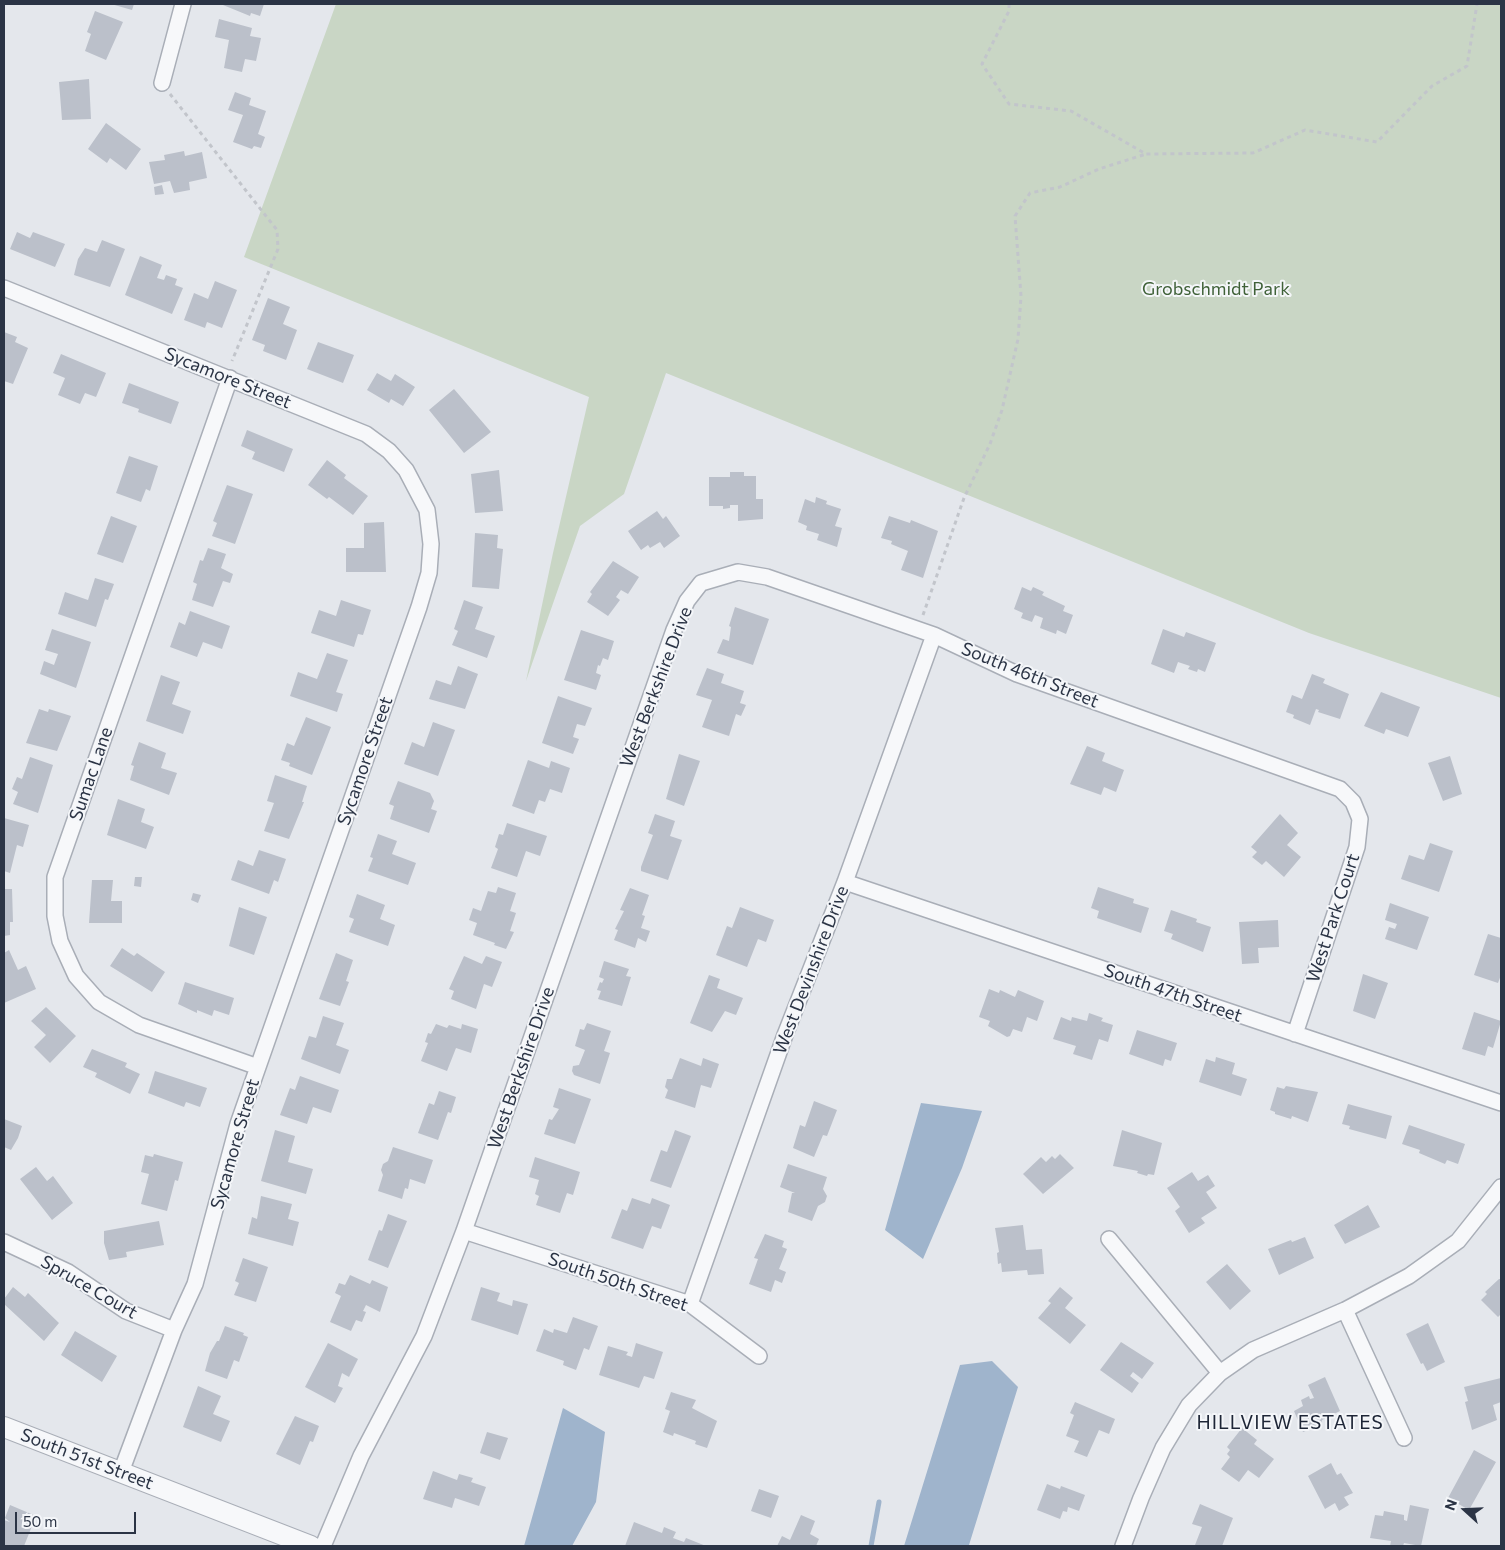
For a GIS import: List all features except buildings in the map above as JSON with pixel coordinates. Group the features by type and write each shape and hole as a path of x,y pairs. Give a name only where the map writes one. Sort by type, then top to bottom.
{"street":[{"path":"162,83 183,4"},
{"name":"Sycamore Street","path":"4,288 366,434 389,451 406,470 418,489 427,510 431,544 429,573 419,607 238,1124 195,1284 174,1330 121,1472"},
{"name":"Sumac Lane","path":"230,378 58,867 55,877 55,916 60,942 76,976 99,1002 139,1026 258,1066"},
{"name":"South 46th Street","path":"700,584 738,572 767,577 934,636 1017,674 1340,789 1353,802"},
{"name":"West Berkshire Drive","path":"323,1546 361,1456 424,1336 464,1231 674,630 687,601 700,584"},
{"name":"West Devinshire Drive","path":"690,1304 785,1035 845,882 934,636"},
{"name":"West Park Court","path":"1295,1034 1357,847 1360,819 1353,802"},
{"name":"South 47th Street","path":"845,882 1501,1103"},
{"path":"1123,1546 1163,1448 1189,1405 1220,1373 1253,1350 1345,1310 1409,1276 1458,1241 1501,1187"},
{"name":"South 50th Street","path":"464,1231 690,1304 759,1356"},
{"path":"1109,1239 1220,1373"},
{"name":"Spruce Court","path":"4,1242 68,1272 126,1311 174,1330"},
{"path":"1345,1310 1404,1438"},
{"name":"South 51st Street","path":"4,1427 311,1546"}],"path":[{"path":"1009,4 1008,11 982,64 1009,104 1071,111 1146,154"},
{"path":"917,630 964,498 990,444 1002,410 1018,339 1021,296 1015,216 1030,193 1060,187 1099,169 1146,154 1253,154 1305,130 1377,142 1432,86 1467,66 1477,4"},
{"path":"162,83 182,112 277,230 278,249 232,361"}],"green space":[{"name":"Grobschmidt Park","path":"336,4 1501,4 1501,698 1309,633 666,373 624,494 580,526 526,681 589,397 244,257"}],"water":[{"path":"921,1103 982,1111 962,1168 923,1259 885,1230"},
{"path":"992,1361 1018,1387 969,1545 904,1546 960,1365"},
{"path":"563,1408 605,1432 596,1502 572,1546 524,1546"}],"waterway":[{"path":"871,1546 879,1502"}],"district":[{"name":"HILLVIEW ESTATES","path":"1290,1423"}]}
